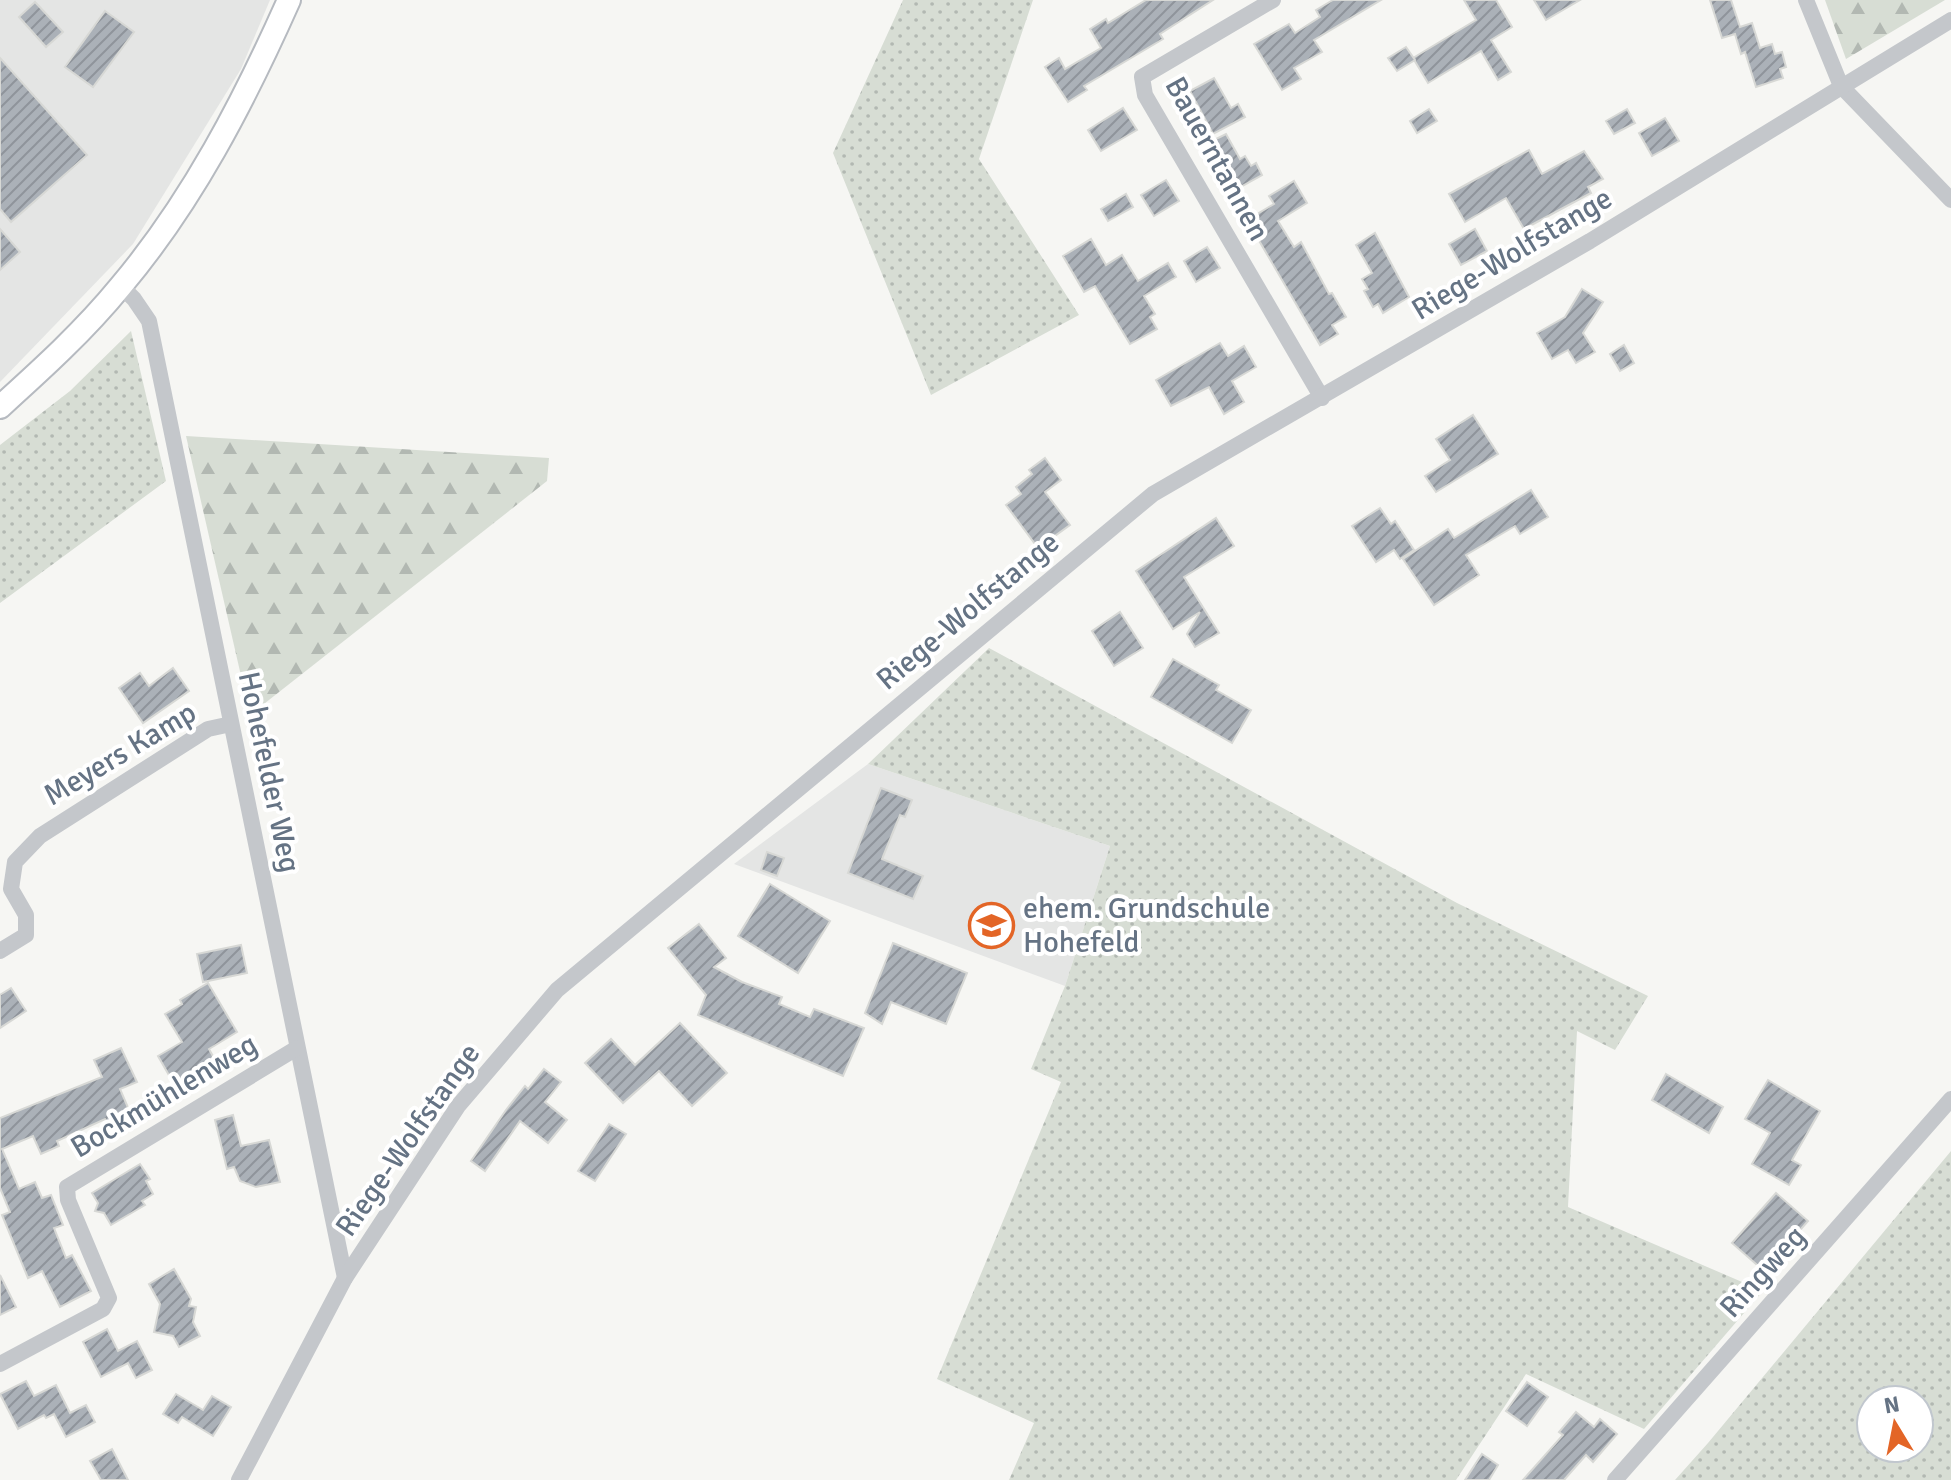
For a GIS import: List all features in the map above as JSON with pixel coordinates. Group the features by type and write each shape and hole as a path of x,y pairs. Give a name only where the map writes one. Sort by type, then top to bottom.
{"main road":[{"path":"0,407 53,360 121,286 182,203 235,115 289,0"}],"street":[{"name":"Bauerntannen","path":"1273,0 1142,77 1145,95 1322,398"},
{"path":"1806,0 1841,86 1951,200"},
{"name":"Riege-Wolfstange","path":"239,1480 345,1278 458,1106 557,990 1153,494 1590,241 1951,20"},
{"name":"Hohefelder Weg","path":"121,286 149,321 345,1278"},
{"name":"Meyers Kamp","path":"0,951 26,935 26,915 11,889 15,862 40,836 208,729 231,724"},
{"name":"Bockmühlenweg","path":"0,1364 103,1309 109,1298 68,1200 67,1187 297,1048"},
{"name":"Ringweg","path":"1615,1480 1951,1099"}],"shaded area":[{"path":"0,0 270,0 241,69 133,244 0,382"},
{"name":"ehem. Grundschule Hohefeld","path":"868,764 1110,846 1065,986 734,864"}],"green space":[{"path":"903,0 1033,0 979,159 1079,315 931,395 833,153"},
{"path":"1825,0 1945,0 1846,59"},
{"path":"131,331 166,481 0,603 0,445 70,391"},
{"path":"186,436 549,458 547,481 250,715"},
{"path":"989,648 1457,903 1648,996 1615,1050 1577,1031 1568,1207 1763,1291 1644,1429 1526,1374 1456,1480 1009,1480 1034,1423 937,1379 1061,1082 1031,1069 1065,986 1110,846 868,764"},
{"path":"1951,1151 1951,1480 1675,1480 1708,1443"}],"building":[{"path":"1146,0 1213,0 1160,34 1163,39 1084,86 1087,90 1068,102 1045,67 1059,58 1065,69 1101,48 1090,29 1106,19 1108,23"},
{"path":"1333,0 1381,0 1314,40 1322,52 1294,68 1301,79 1282,90 1254,44 1289,24 1295,33 1320,17 1316,10"},
{"path":"1464,0 1496,0 1512,27 1491,40 1511,72 1498,80 1481,51 1428,83 1413,58 1476,20"},
{"path":"1534,0 1580,0 1546,20"},
{"path":"1710,0 1731,0 1740,27 1752,23 1760,48 1772,44 1775,54 1782,52 1786,67 1780,69 1783,78 1756,87 1745,52 1741,54 1735,34 1722,38"},
{"path":"35,2 63,32 46,47 19,17"},
{"path":"105,11 134,32 93,87 65,67"},
{"path":"1406,47 1415,60 1397,71 1388,58"},
{"path":"0,58 87,155 11,222 0,209"},
{"path":"1214,78 1231,108 1238,104 1245,117 1213,134 1190,91"},
{"path":"1123,108 1137,130 1101,151 1088,130"},
{"path":"1429,109 1437,121 1417,133 1410,121"},
{"path":"1627,109 1635,123 1614,134 1606,121"},
{"path":"1665,118 1679,141 1652,156 1639,133"},
{"path":"1226,134 1240,159 1245,156 1251,166 1256,163 1262,175 1226,195 1217,172 1224,167 1210,142"},
{"path":"1529,150 1542,174 1584,151 1603,179 1588,187 1591,193 1524,229 1506,198 1465,222 1449,194"},
{"path":"1166,180 1179,201 1154,216 1141,195"},
{"path":"1294,181 1307,203 1278,221 1294,247 1301,242 1329,294 1332,293 1346,317 1332,325 1338,334 1320,345 1247,220 1274,204 1269,196"},
{"path":"1126,194 1133,207 1108,221 1101,209"},
{"path":"0,229 20,252 0,270"},
{"path":"1475,229 1487,251 1461,265 1449,244"},
{"path":"1375,233 1409,297 1383,313 1378,304 1373,307 1364,291 1368,289 1362,279 1372,273 1356,245"},
{"path":"1091,239 1106,265 1122,255 1138,281 1168,263 1176,277 1144,296 1155,314 1150,317 1157,329 1130,344 1095,286 1084,292 1063,256"},
{"path":"1207,247 1220,268 1196,282 1184,261"},
{"path":"1582,289 1603,302 1583,333 1595,352 1576,363 1568,350 1552,359 1537,333 1565,317"},
{"path":"1220,343 1228,356 1244,346 1256,367 1232,381 1244,402 1224,414 1209,387 1171,406 1156,380"},
{"path":"1624,345 1634,363 1620,371 1610,354"},
{"path":"1473,415 1498,454 1436,492 1425,476 1450,460 1436,439"},
{"path":"1045,458 1061,480 1045,492 1070,525 1038,548 1006,505 1021,494 1016,487 1032,474 1029,470"},
{"path":"1531,490 1548,517 1520,534 1515,526 1466,555 1479,575 1434,605 1403,559 1448,529 1454,538"},
{"path":"1380,508 1391,524 1395,521 1414,550 1400,559 1394,550 1376,562 1352,526"},
{"path":"1216,518 1234,546 1184,577 1219,633 1195,647 1187,634 1200,612 1173,629 1136,571"},
{"path":"1120,612 1143,648 1114,666 1092,631"},
{"path":"1173,659 1219,685 1216,690 1251,710 1232,743 1151,697"},
{"path":"173,668 189,691 143,723 119,688 140,673 149,686"},
{"path":"881,788 912,800 905,817 900,815 882,859 923,876 913,899 848,873"},
{"path":"767,852 784,858 777,876 761,870"},
{"path":"770,884 830,921 798,973 738,936"},
{"path":"699,924 726,958 714,967 742,982 782,997 779,1004 810,1017 814,1009 864,1028 843,1076 698,1015 706,995 668,948"},
{"path":"893,943 967,973 946,1024 891,1002 882,1024 865,1013"},
{"path":"241,945 247,973 203,982 197,954"},
{"path":"208,983 237,1032 209,1049 215,1060 174,1084 158,1056 182,1042 165,1014 182,1004 180,1000"},
{"path":"11,988 26,1011 0,1028 0,995"},
{"path":"680,1023 727,1073 692,1106 659,1071 623,1103 585,1063 611,1039 635,1065"},
{"path":"121,1048 137,1082 120,1089 132,1117 109,1127 105,1119 57,1141 59,1146 41,1154 33,1136 2,1149 19,1189 35,1182 42,1198 51,1195 63,1225 54,1228 66,1258 72,1255 91,1291 60,1307 42,1271 28,1278 2,1215 10,1212 0,1188 0,1118 102,1077 94,1060"},
{"path":"544,1069 561,1082 545,1102 567,1120 548,1143 520,1121 485,1171 471,1161 525,1086 528,1089"},
{"path":"1666,1074 1723,1107 1709,1133 1652,1100"},
{"path":"1768,1080 1820,1111 1792,1160 1801,1165 1789,1185 1752,1164 1770,1133 1745,1119"},
{"path":"233,1115 241,1146 269,1140 280,1182 256,1187 240,1181 234,1167 227,1169 215,1120"},
{"path":"609,1124 626,1134 595,1181 578,1171"},
{"path":"140,1164 150,1179 146,1181 153,1194 142,1201 145,1205 111,1225 104,1213 95,1211 98,1203 92,1193"},
{"path":"1776,1193 1808,1221 1764,1271 1732,1243"},
{"path":"174,1269 191,1299 189,1306 196,1307 193,1322 200,1336 179,1347 173,1336 154,1332 160,1304 149,1284"},
{"path":"0,1275 16,1307 0,1315"},
{"path":"107,1329 118,1351 137,1341 152,1370 136,1378 128,1363 101,1377 83,1342"},
{"path":"26,1381 34,1396 56,1385 70,1413 86,1405 95,1422 66,1437 54,1414 46,1418 44,1415 18,1429 0,1394"},
{"path":"1527,1382 1548,1397 1527,1426 1506,1411"},
{"path":"176,1394 203,1410 212,1396 231,1407 213,1436 182,1417 178,1423 163,1414"},
{"path":"1576,1412 1594,1427 1600,1419 1617,1434 1593,1462 1586,1455 1564,1480 1523,1480 1563,1435 1559,1432"},
{"path":"112,1449 128,1480 101,1480 90,1461"},
{"path":"1482,1454 1498,1465 1489,1480 1465,1480"}],"place":[{"name":"ehem. Grundschule Hohefeld","path":"992,925"}]}
